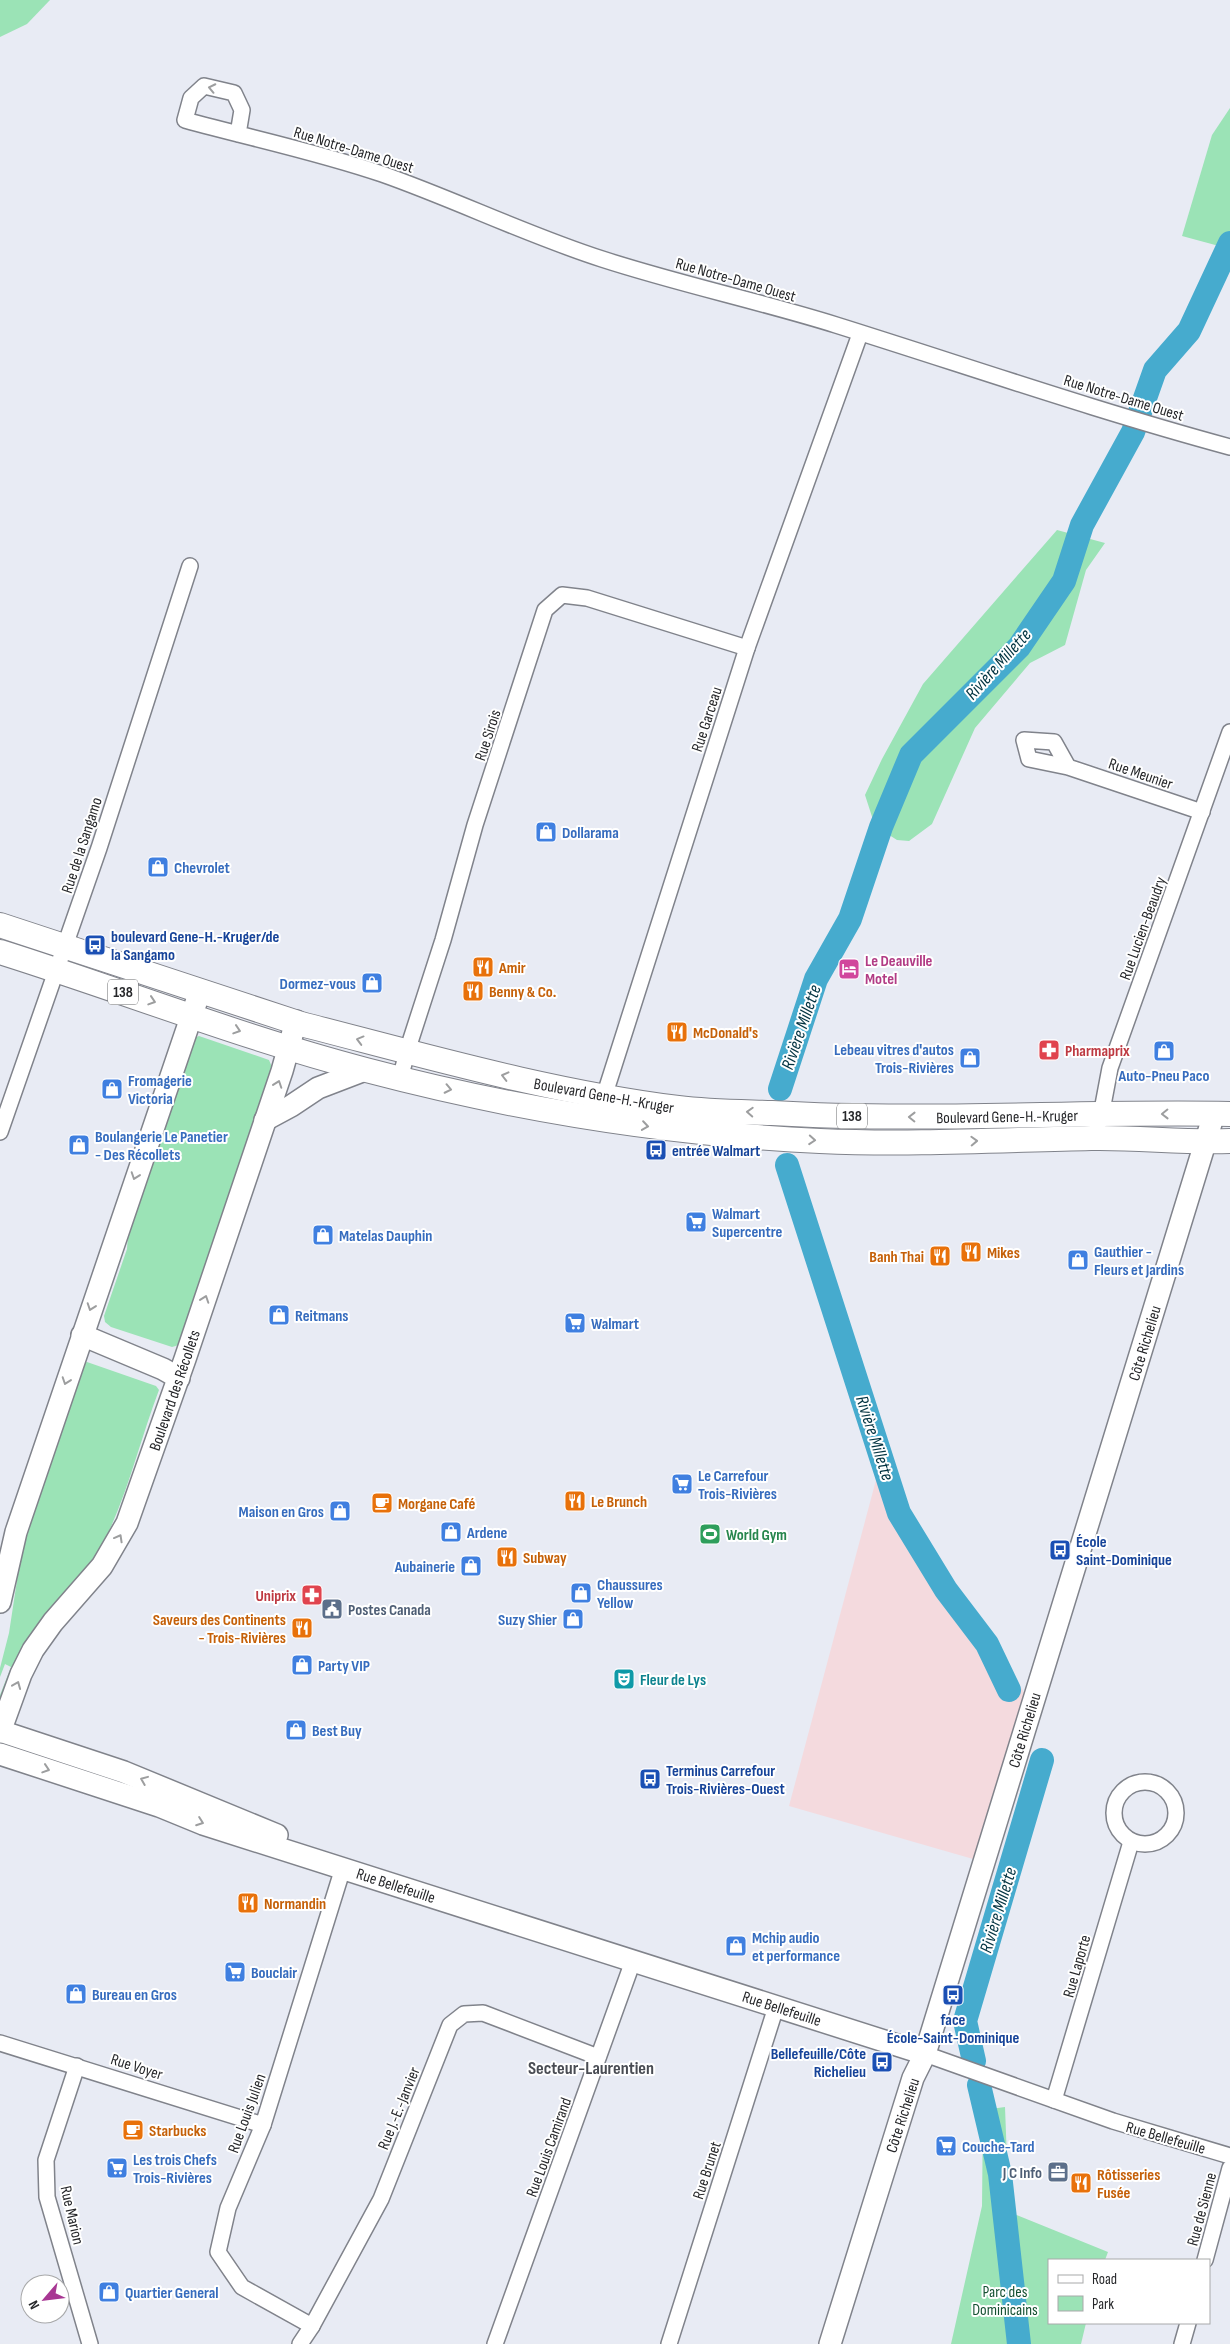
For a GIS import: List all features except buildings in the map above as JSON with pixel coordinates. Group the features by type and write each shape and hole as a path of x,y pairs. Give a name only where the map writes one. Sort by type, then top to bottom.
{"main road":[{"name":"Boulevard Gene-H.-Kruger","path":"0,925 296,1022 522,1081 604,1096 680,1108 819,1116 948,1117 1099,1126 1206,1142 1230,1141"},
{"name":"Boulevard Gene-H.-Kruger","path":"0,952 365,1070 597,1119 679,1130 820,1141 950,1142 1222,1114"}],"street":[{"name":"Rue Notre-Dame Ouest","path":"238,134 242,110 234,93 204,86 191,98 185,120 378,172 544,239 601,259 836,325 1156,426 1230,447"},
{"name":"Rue Garceau","path":"597,1119 747,648 860,334"},
{"name":"Rue de la Sangamo","path":"0,1132 99,848 190,566"},
{"name":"Rue Sirois","path":"400,1078 476,825 545,610 562,595 587,598 747,648"},
{"name":"Rue Lucien-Beaudry","path":"1099,1126 1110,1068 1230,732"},
{"name":"Rue Meunier","path":"1068,766 1202,812"},
{"path":"0,1602 16,1532 200,991"},
{"name":"Boulevard des Récollets","path":"0,1731 21,1674 33,1650 53,1622 102,1566 123,1530 138,1496 265,1120 296,1022"},
{"path":"265,1120 318,1088 365,1070"},
{"name":"Côte Richelieu","path":"830,2344 912,2078 924,2054 1206,1142 1222,1114"},
{"path":"82,1335 163,1369 178,1378"},
{"name":"Rue Bellefeuille","path":"0,1731 124,1772 176,1792 272,1832 335,1866"},
{"name":"Rue Bellefeuille","path":"0,1754 159,1806 203,1824 924,2054 1113,2122 1230,2156"},
{"path":"1134,1783 1155,1783 1168,1792 1176,1805 1174,1826 1169,1834 1160,1841 1140,1845 1130,1842 1116,1826 1113,1816 1118,1796 1125,1788 1134,1783"},
{"name":"Rue Laporte","path":"1054,2100 1130,1842"},
{"name":"Rue Louis Julien","path":"312,2326 242,2287 218,2252 228,2208 262,2125 335,1866"},
{"name":"Rue Louis Camirand","path":"495,2344 633,1961"},
{"name":"Rue Brunet","path":"669,2344 776,2007"},
{"name":"Rue J.-E.-Janvier","path":"300,2344 312,2326 381,2199 450,2025 464,2014 482,2013 598,2057"},
{"name":"Rue Voyer","path":"0,2042 262,2125"},
{"name":"Rue Marion","path":"77,2066 46,2160 47,2197 90,2344"},
{"name":"Rue de Sienne","path":"1205,2259 1230,2168"},
{"path":"1182,2344 1188,2324"}],"shaded area":[{"path":"880,1465 1027,1697 980,1861 789,1806"}],"green space":[{"path":"0,0 50,0 27,24 0,37"},
{"path":"1230,108 1230,249 1182,236 1212,135"},
{"path":"1057,530 1105,543 1086,570 1065,645 1030,663 975,728 932,824 909,841 897,840 875,826 865,795 882,759 923,684"},
{"path":"199,1036 269,1060 272,1067 275,1067 179,1345 172,1347 111,1327 105,1322 104,1316 127,1249 129,1220 194,1038"},
{"path":"87,1362 156,1386 159,1390 124,1494 97,1555 0,1704 0,1695 11,1667 5,1664 0,1677 0,1668 9,1633 23,1541 84,1363"},
{"name":"Parc des Dominicains","path":"1005,2107 1009,2212 1108,2252 1105,2259 1048,2259 1048,2324 1086,2324 1081,2344 951,2344 982,2206 983,2110"}],"waterway":[{"name":"Rivière Millette","path":"780,1089 816,979 850,919 881,827 911,755 1019,647 1064,581 1082,525 1133,432 1155,370 1189,331 1230,243"},
{"name":"Rivière Millette","path":"787,1165 899,1513 946,1590 987,1644 1009,1690"},
{"name":"Rivière Millette","path":"974,2061 965,2021 1042,1760"},
{"name":"Rivière Millette","path":"979,2085 1000,2174 1019,2344"}],"place":[{"name":"Dollarama","path":"546,832"},
{"name":"Chevrolet","path":"158,867"},
{"name":"boulevard Gene-H.-Kruger/de la Sangamo","path":"95,945"},
{"name":"Amir","path":"483,967"},
{"name":"Le Deauville Motel","path":"849,969"},
{"name":"Dormez-vous","path":"372,983"},
{"name":"Benny & Co.","path":"473,991"},
{"name":"McDonald's","path":"677,1032"},
{"name":"Pharmaprix","path":"1049,1050"},
{"name":"Auto-Pneu Paco","path":"1164,1051"},
{"name":"Lebeau vitres d'autos Trois-Rivières","path":"970,1058"},
{"name":"Fromagerie Victoria","path":"112,1089"},
{"name":"Boulangerie Le Panetier - Des Récollets","path":"79,1145"},
{"name":"entrée Walmart","path":"656,1150"},
{"name":"Walmart Supercentre","path":"696,1222"},
{"name":"Matelas Dauphin","path":"323,1235"},
{"name":"Mikes","path":"971,1252"},
{"name":"Banh Thai","path":"940,1256"},
{"name":"Gauthier - Fleurs et Jardins","path":"1078,1260"},
{"name":"Reitmans","path":"279,1315"},
{"name":"Walmart","path":"575,1323"},
{"name":"Le Carrefour Trois-Rivières","path":"682,1484"},
{"name":"Le Brunch","path":"575,1501"},
{"name":"Morgane Café","path":"382,1503"},
{"name":"Maison en Gros","path":"340,1511"},
{"name":"Ardene","path":"451,1532"},
{"name":"World Gym","path":"710,1534"},
{"name":"École Saint-Dominique","path":"1060,1550"},
{"name":"Subway","path":"507,1557"},
{"name":"Aubainerie","path":"471,1566"},
{"name":"Chaussures Yellow","path":"581,1593"},
{"name":"Uniprix","path":"312,1595"},
{"name":"Postes Canada","path":"332,1609"},
{"name":"Suzy Shier","path":"573,1619"},
{"name":"Saveurs des Continents - Trois-Rivières","path":"302,1628"},
{"name":"Party VIP","path":"302,1665"},
{"name":"Fleur de Lys","path":"624,1679"},
{"name":"Best Buy","path":"296,1730"},
{"name":"Terminus Carrefour Trois-Rivières-Ouest","path":"650,1779"},
{"name":"Normandin","path":"248,1903"},
{"name":"Mchip audio et performance","path":"736,1946"},
{"name":"Bouclair","path":"235,1972"},
{"name":"Bureau en Gros","path":"76,1994"},
{"name":"face École-Saint-Dominique","path":"953,1995"},
{"name":"Bellefeuille/Côte Richelieu","path":"882,2062"},
{"name":"Starbucks","path":"133,2130"},
{"name":"Couche-Tard","path":"946,2146"},
{"name":"Les trois Chefs Trois-Rivières","path":"117,2168"},
{"name":"J C Info","path":"1058,2172"},
{"name":"Rôtisseries Fusée","path":"1081,2183"},
{"name":"Quartier General","path":"109,2292"}],"district":[{"name":"Secteur-Laurentien","path":"591,2068"}]}
